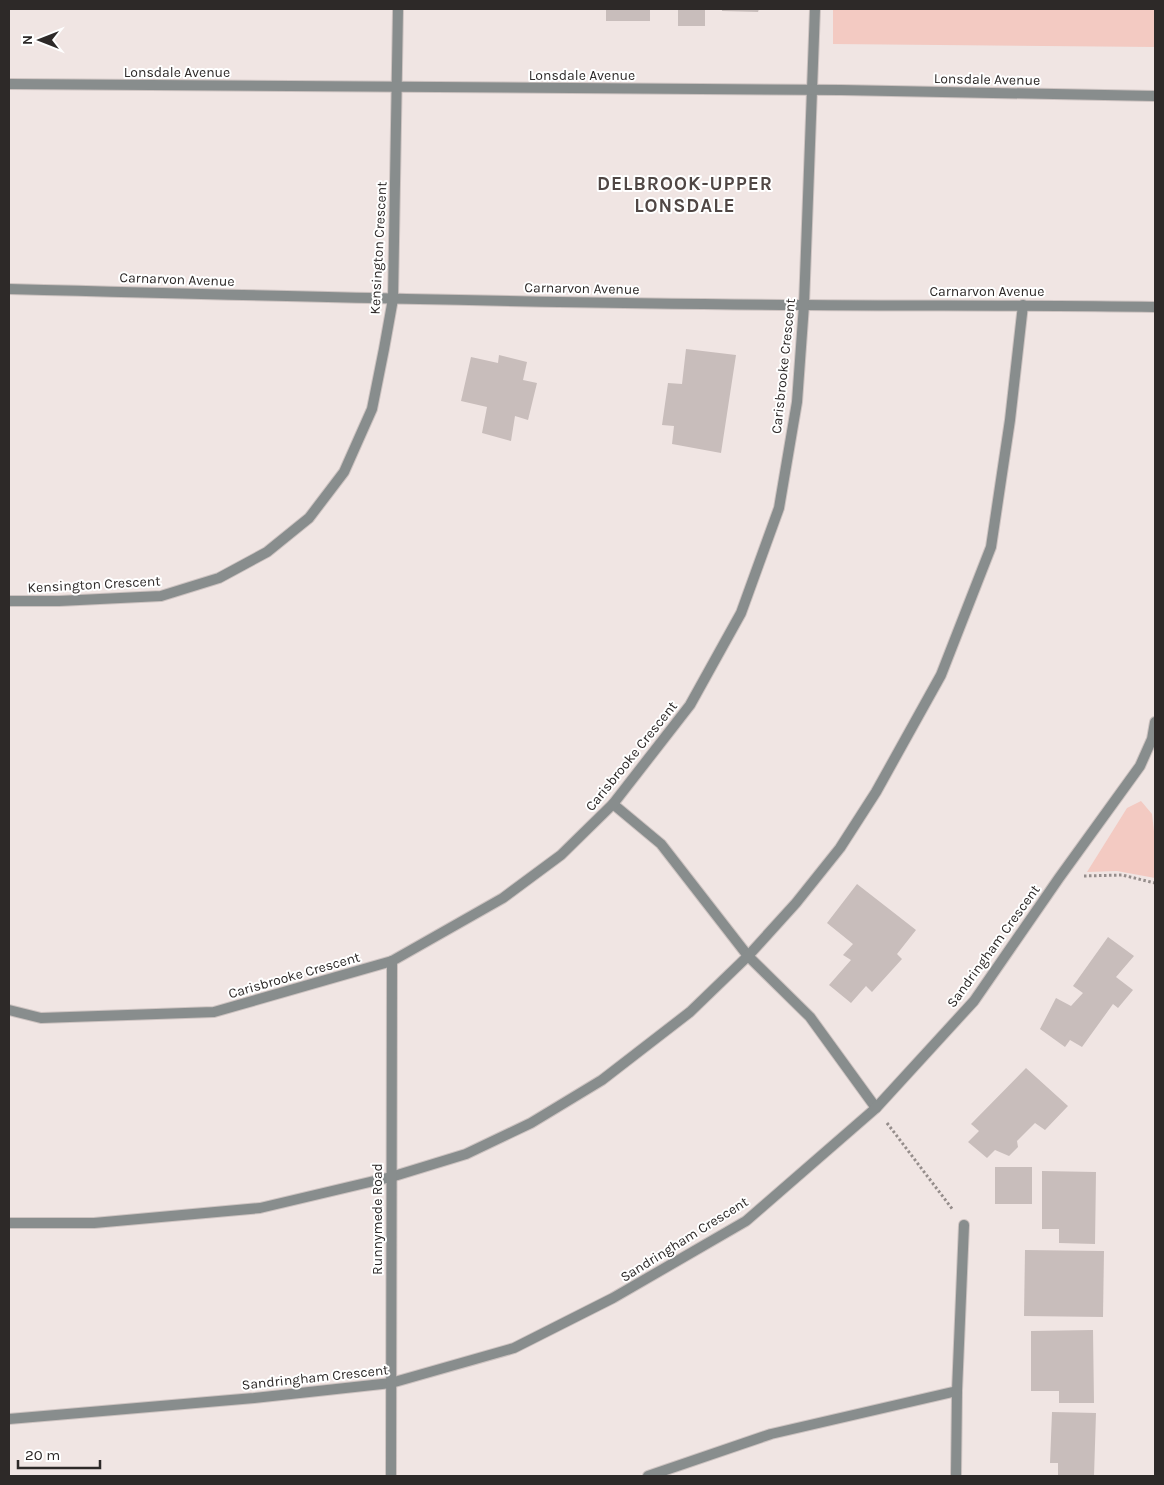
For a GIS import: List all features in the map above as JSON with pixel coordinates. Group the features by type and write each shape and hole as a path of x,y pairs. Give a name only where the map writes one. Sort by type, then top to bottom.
{"street":[{"name":"Kensington Crescent","path":"9,601 59,601 161,596 219,578 267,552 309,518 344,472 372,409 393,299 398,9"},
{"name":"Carisbrooke Crescent","path":"9,1010 41,1018 214,1012 392,961 503,898 561,855 613,804 690,705 742,613 779,508 797,402 804,305 815,9"},
{"name":"Lonsdale Avenue","path":"9,84 811,90 1155,96"},
{"name":"Carnarvon Avenue","path":"9,288 393,299 804,305 1155,307"},
{"path":"9,1223 94,1222 260,1208 391,1177 466,1154 531,1123 602,1080 690,1012 748,956 796,903 840,848 876,792 941,674 991,547 1010,420 1023,305"},
{"name":"Sandringham Crescent","path":"9,1419 391,1384 514,1348 613,1298 746,1221 876,1108 974,1001 1059,878 1140,766 1154,742 1155,722"},
{"path":"613,804 661,844 748,956 810,1017 876,1108"},
{"name":"Runnymede Road","path":"391,1476 392,961"},
{"path":"956,1476 956,1391 964,1225"},
{"path":"648,1476 771,1434 956,1391"}],"path":[{"path":"1059,878 1122,875 1155,883"},
{"path":"876,1108 964,1225"}],"shaded area":[{"path":"833,9 1155,9 1155,47 833,44"},
{"path":"1141,801 1152,814 1155,840 1155,878 1117,871 1087,872 1127,808"}],"building":[{"path":"606,9 650,9 650,21 606,21"},
{"path":"678,9 705,9 705,26 678,26"},
{"path":"722,9 759,9 758,12 722,11"},
{"path":"686,349 736,355 721,453 672,444 674,426 662,425 668,383 682,384"},
{"path":"499,355 527,362 523,380 537,383 528,420 515,416 511,441 482,433 487,407 461,401 471,357 498,363"},
{"path":"857,884 916,930 897,954 902,959 872,992 866,986 851,1003 829,985 851,960 843,955 853,944 827,923"},
{"path":"1108,937 1134,956 1116,977 1133,990 1118,1008 1113,1004 1082,1047 1070,1040 1065,1047 1040,1029 1056,998 1071,1006 1083,993 1073,986"},
{"path":"1026,1068 1068,1106 1045,1130 1035,1123 1017,1141 1018,1147 1009,1156 995,1150 987,1158 968,1142 979,1131 971,1124"},
{"path":"995,1167 1032,1167 1032,1204 995,1204"},
{"path":"1042,1171 1096,1172 1095,1244 1059,1243 1059,1229 1042,1229"},
{"path":"1025,1250 1104,1251 1103,1317 1024,1316"},
{"path":"1093,1330 1094,1403 1059,1403 1059,1391 1031,1391 1031,1331"},
{"path":"1052,1412 1096,1413 1094,1476 1058,1476 1058,1463 1050,1463"}],"district":[{"name":"DELBROOK-UPPER LONSDALE","path":"685,194"}]}
